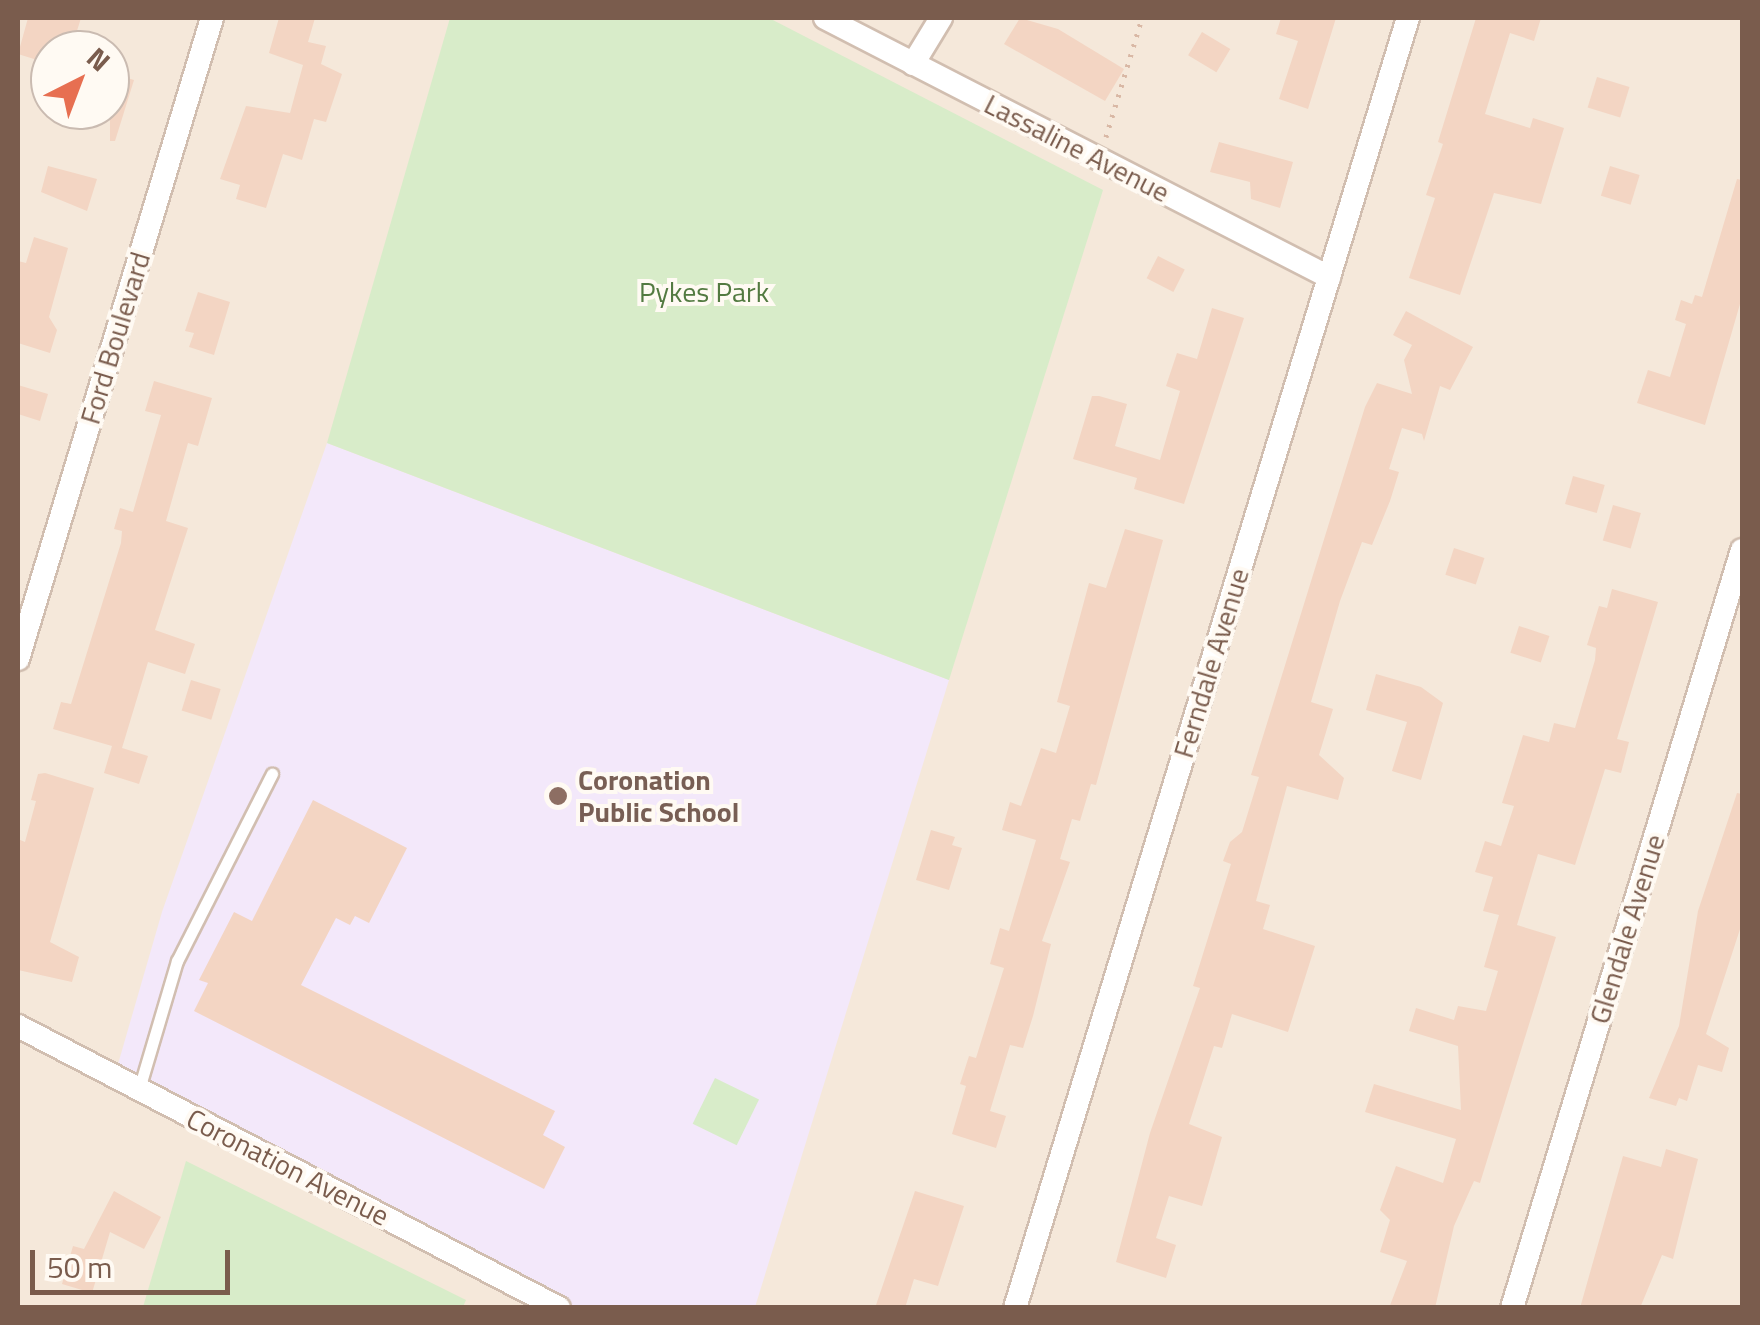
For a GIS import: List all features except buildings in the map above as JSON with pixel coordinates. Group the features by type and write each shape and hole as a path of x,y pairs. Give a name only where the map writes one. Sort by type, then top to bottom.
{"street":[{"name":"Ford Boulevard","path":"18,659 212,18"},
{"name":"Lassaline Avenue","path":"825,18 1329,277"},
{"path":"913,64 941,18"},
{"name":"Ferndale Avenue","path":"1015,1308 1408,18"},
{"name":"Glendale Avenue","path":"1512,1308 1742,550"},
{"name":"Coronation Avenue","path":"18,1026 559,1308"}],"lane":[{"path":"139,1090 177,961 272,774"}],"path":[{"path":"1105,140 1142,18"}],"shaded area":[{"path":"18,18 1742,18 1742,1307 18,1307"},
{"name":"Coronation Public School","path":"327,443 949,680 755,1307 559,1307 114,1078 162,912"}],"green space":[{"name":"Pykes Park","path":"450,18 769,18 1103,190 949,680 327,443"},
{"path":"715,1078 759,1099 737,1145 693,1124"},
{"path":"186,1161 466,1300 463,1307 143,1307"}],"place":[{"name":"Coronation Public School","path":"558,796"}]}
